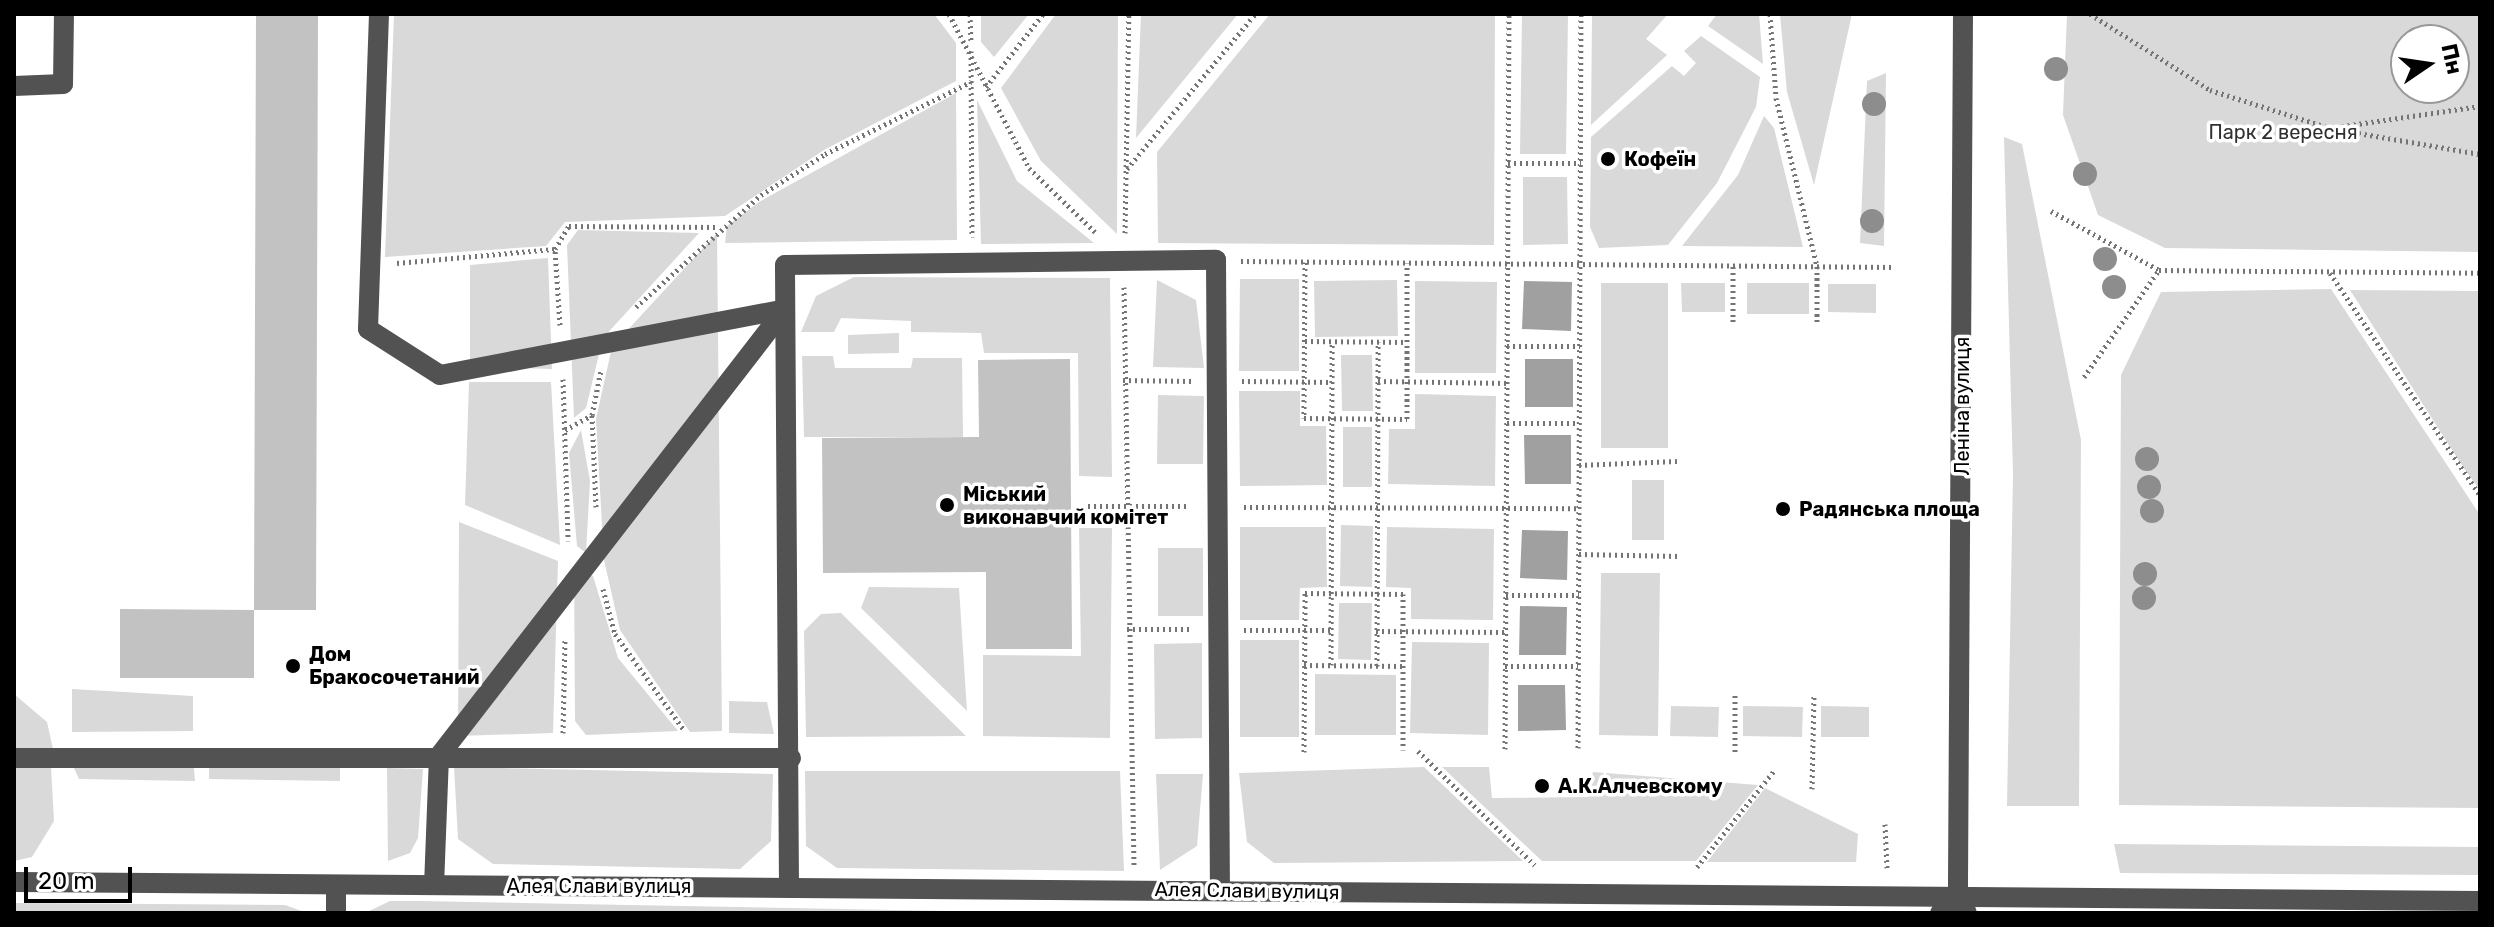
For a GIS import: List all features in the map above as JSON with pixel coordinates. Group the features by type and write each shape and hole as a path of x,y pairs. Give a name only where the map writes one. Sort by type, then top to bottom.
{"street":[{"path":"14,86 63,84 64,14"},
{"path":"379,14 368,329 440,375 785,309"},
{"name":"Леніна вулиця","path":"1963,14 1958,894 1967,913"},
{"path":"789,887 791,758 785,265 1216,260 1220,890"},
{"path":"434,885 439,756 785,309"},
{"path":"14,758 791,758"},
{"name":"Алея Слави вулиця","path":"14,882 336,888 434,885 1220,890 1604,905 1958,894 2480,901"},
{"path":"336,888 336,913"},
{"path":"1940,913 1958,894"}],"path":[{"path":"949,14 971,44 986,88 1029,168 1125,261"},
{"path":"970,14 972,261"},
{"path":"986,88 1043,14"},
{"path":"1129,14 1125,261 1126,506 1136,890"},
{"path":"1127,169 1255,14"},
{"path":"1505,749 1509,14"},
{"path":"1578,748 1581,14"},
{"path":"1770,14 1776,98 1817,266 1817,323"},
{"path":"2090,14 2210,90 2330,128 2480,154"},
{"path":"2330,128 2480,106"},
{"path":"1508,163 1581,163"},
{"path":"2051,211 2159,270 2480,273"},
{"path":"561,344 555,249 569,226 717,227"},
{"path":"371,266 555,249"},
{"path":"1216,260 1893,267"},
{"path":"1305,262 1304,418 1378,419 1407,419 1407,263"},
{"path":"1733,266 1733,322"},
{"path":"2084,377 2159,270"},
{"path":"2330,272 2480,495"},
{"path":"1305,341 1407,342"},
{"path":"1331,665 1332,342"},
{"path":"1377,666 1378,342"},
{"path":"1507,346 1580,346"},
{"path":"563,375 569,555"},
{"path":"1378,381 1507,383"},
{"path":"565,430 592,415"},
{"path":"1507,423 1579,423"},
{"path":"1579,465 1677,461"},
{"path":"1088,506 1579,508"},
{"path":"1579,554 1679,556"},
{"path":"1304,752 1305,593 1403,594 1403,750"},
{"path":"1506,595 1579,595"},
{"path":"1376,631 1505,632"},
{"path":"563,757 565,632"},
{"path":"1304,665 1403,666"},
{"path":"1505,666 1578,666"},
{"path":"1735,694 1735,752"},
{"path":"1812,789 1814,695"},
{"path":"1418,751 1538,868"},
{"path":"1695,869 1774,771"},
{"path":"1522,868 1553,868"},
{"path":"1872,868 1887,868"},
{"path":"1679,869 1710,869"}],"green space":[{"path":"394,14 934,14 956,43 956,81 824,150 725,216 565,222 546,246 385,257"},
{"path":"981,14 1029,14 994,57 981,42"},
{"path":"1056,14 1118,14 1117,234 1041,161 1001,88"},
{"path":"1141,14 1238,14 1136,138"},
{"path":"1270,14 1495,14 1494,245 1158,243 1157,152"},
{"path":"1522,14 1568,14 1566,154 1520,154"},
{"path":"1592,14 1668,14 1646,39 1667,55 1591,125"},
{"path":"1717,14 1759,14 1763,64 1708,26"},
{"path":"1780,14 1852,14 1814,185 1787,92"},
{"name":"Парк 2 вересня","path":"2067,14 2480,14 2480,252 2165,248 2098,215 2063,115"},
{"path":"1701,36 1760,77 1756,107 1717,183 1668,245 1599,248 1590,227 1591,137 1672,66 1684,76 1696,63 1684,51"},
{"path":"1886,73 1884,246 1860,243 1867,81"},
{"path":"956,93 957,240 725,243 727,226 759,202"},
{"path":"977,100 1017,181 1094,243 981,244"},
{"path":"1764,116 1774,128 1803,247 1682,246 1738,175"},
{"path":"2004,137 2022,144 2081,440 2079,806 2007,806 2013,475"},
{"path":"1523,177 1567,177 1568,244 1523,245"},
{"path":"578,230 699,233 603,338 586,408 574,418 567,245"},
{"path":"717,233 722,731 690,732 620,630 604,560 596,419 612,347"},
{"path":"548,258 552,369 470,366 470,265"},
{"path":"854,277 1110,278 1112,477 1079,476 1078,353 984,353 981,333 911,332 911,321 841,318 834,332 801,332 816,296"},
{"path":"1240,279 1299,279 1299,371 1239,371"},
{"path":"1157,280 1196,300 1204,368 1153,367"},
{"path":"1397,280 1398,336 1315,337 1314,281"},
{"path":"1415,281 1497,282 1496,373 1415,373"},
{"path":"1601,283 1668,283 1668,448 1601,448"},
{"path":"1681,283 1725,283 1725,312 1682,312"},
{"path":"1747,283 1809,283 1809,314 1747,314"},
{"path":"1828,284 1876,284 1876,313 1828,312"},
{"path":"2331,289 2480,515 2480,808 2119,805 2121,375 2161,292"},
{"path":"2350,290 2480,291 2480,490 2463,467"},
{"path":"899,333 899,353 848,354 848,335"},
{"path":"1341,355 1372,355 1373,411 1342,411"},
{"path":"802,356 833,356 835,368 911,368 913,358 962,358 963,437 804,437"},
{"path":"469,382 551,382 560,545 465,505"},
{"path":"1239,391 1300,391 1300,426 1326,426 1327,485 1240,486"},
{"path":"1415,394 1496,396 1495,486 1388,484 1389,429 1415,429"},
{"path":"1158,395 1204,396 1203,464 1157,464"},
{"path":"1343,427 1372,427 1372,487 1343,487"},
{"path":"581,430 590,481 586,553 577,546 569,453"},
{"path":"1632,480 1664,480 1664,540 1632,540"},
{"path":"459,522 558,561 553,733 458,736"},
{"path":"1341,525 1373,526 1372,587 1340,586"},
{"path":"1240,527 1326,527 1327,587 1300,588 1299,620 1240,620"},
{"path":"1387,527 1494,529 1493,620 1411,619 1411,588 1386,587"},
{"path":"1079,528 1112,528 1110,738 983,736 983,655 1081,656"},
{"path":"1158,548 1203,548 1203,616 1158,616"},
{"path":"574,566 593,576 618,658 678,731 586,735 575,721"},
{"path":"1601,573 1660,573 1658,736 1599,735"},
{"path":"869,587 959,588 967,711 861,608"},
{"path":"1339,603 1372,603 1371,660 1338,659"},
{"path":"841,613 966,736 806,737 804,631 821,614"},
{"path":"1240,640 1299,640 1299,737 1240,737"},
{"path":"1412,642 1489,643 1488,735 1410,733"},
{"path":"1202,643 1202,738 1155,739 1154,644"},
{"path":"1315,674 1396,675 1396,735 1315,735"},
{"path":"72,689 193,696 193,731 72,732"},
{"path":"14,694 47,722 53,749 14,749"},
{"path":"729,701 767,702 774,734 729,733"},
{"path":"1671,706 1719,707 1718,737 1670,736"},
{"path":"1743,706 1803,707 1802,737 1743,736"},
{"path":"1821,706 1869,707 1869,737 1821,737"},
{"path":"14,766 51,767 54,821 32,857 14,861"},
{"path":"73,766 194,768 195,781 79,779"},
{"path":"209,767 340,768 340,781 209,779"},
{"path":"454,767 773,774 771,841 740,869 493,864 458,839"},
{"path":"1424,767 1523,861 1274,863 1247,842 1239,773"},
{"path":"1442,767 1489,767 1492,798 1588,797 1593,772 1758,785 1696,861 1542,861"},
{"path":"387,768 423,769 418,838 410,853 388,861"},
{"path":"805,771 1120,771 1124,871 837,868 806,846"},
{"path":"1156,774 1203,774 1197,846 1160,870"},
{"path":"1765,788 1858,834 1856,862 1707,862"},
{"path":"2114,844 2480,847 2480,875 2120,873"},
{"path":"390,901 419,901 1053,913 365,913"},
{"path":"14,903 285,905 307,913 14,913"}],"shaded area":[{"path":"1524,281 1572,282 1571,331 1522,329"},
{"path":"1525,359 1573,359 1573,407 1525,407"},
{"path":"1524,435 1571,435 1571,484 1525,484"},
{"path":"1522,530 1568,531 1567,580 1520,578"},
{"path":"1520,606 1567,607 1566,655 1519,655"},
{"path":"1518,685 1565,685 1566,730 1518,731"}],"building":[{"path":"256,14 318,14 316,610 254,610"},
{"name":"Міський виконавчий комітет","path":"1070,359 1072,649 986,649 986,572 823,573 822,438 979,437 978,360"},
{"path":"120,609 254,610 254,678 120,678"}],"place":[{"name":"Кофеїн","path":"1608,159"},
{"name":"Міський виконавчий комітет","path":"947,505"},
{"name":"Радянська площа","path":"1783,509"},
{"name":"Дом Бракосочетаний","path":"293,666"},
{"name":"А.К.Алчевскому","path":"1542,786"}]}
